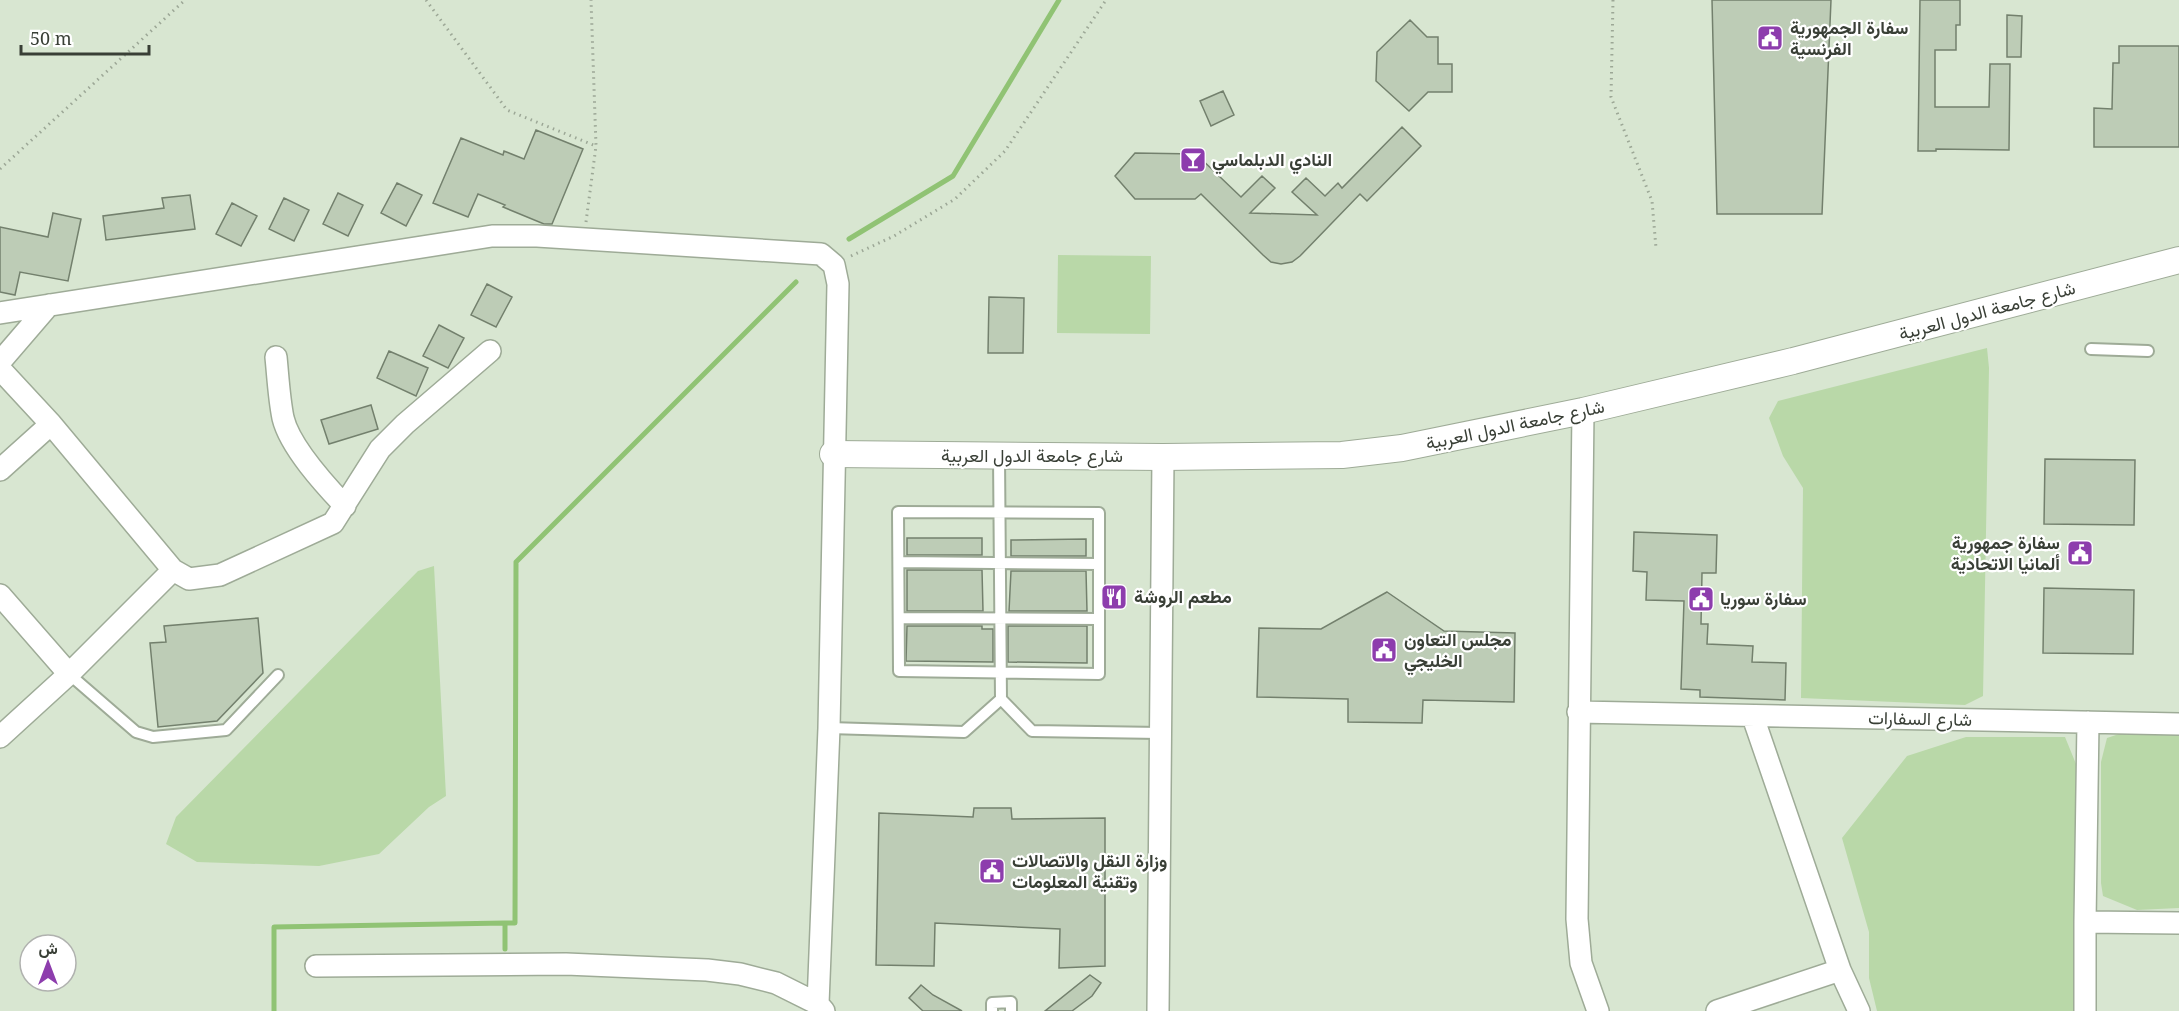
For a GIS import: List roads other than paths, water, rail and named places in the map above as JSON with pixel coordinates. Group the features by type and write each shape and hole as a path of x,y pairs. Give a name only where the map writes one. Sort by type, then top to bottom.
{"street":[{"path":"0,313 492,236 537,236 820,254 834,265 838,284 821,1007 776,982 707,970 566,964 316,966"},
{"name":"شارع جامعة الدول العربية","path":"833,454 1162,457 1342,455 1432,442 1583,411 1794,361 2179,260"},
{"path":"0,362 49,305"},
{"path":"0,369 51,424 173,570 189,579 220,575 333,523 380,449 405,424 490,351"},
{"path":"276,357 284,419 290,435 321,482 345,506"},
{"path":"1583,411 1577,919 1581,963 1598,1011"},
{"path":"0,470 51,424"},
{"path":"1158,1011 1162,457"},
{"path":"0,736 69,674 173,570"},
{"path":"0,595 69,674"},
{"name":"شارع السفارات","path":"1578,712 2179,724"},
{"path":"1753,717 1840,970 1859,1011"},
{"path":"2085,1011 2088,722"},
{"path":"2085,922 2179,923"},
{"path":"1730,1009 1840,970"}],"lane":[{"path":"2091,349 2148,351"},
{"path":"999,456 1001,699 1032,731 1160,733"},
{"path":"898,512 1099,513 1099,674 899,671 899,562 898,512"},
{"path":"899,562 1099,564"},
{"path":"899,618 1099,619"},
{"path":"69,674 136,732 153,737 226,730 278,675"},
{"path":"829,728 964,732 1001,699"},
{"path":"992,1011 992,1003 1011,1002 1011,1011"}],"waterway":[{"path":"849,239 953,176 1059,0"},
{"path":"505,949 505,923 515,923 516,562 796,282"},
{"path":"274,1011 274,927 505,923"}],"place":[{"name":"سفارة الجمهورية الفرنسية","path":"1770,38"},
{"name":"النادي الدبلماسي","path":"1193,160"},
{"name":"سفارة جمهورية ألمانيا الاتحادية","path":"2080,553"},
{"name":"مطعم الروشة","path":"1114,597"},
{"name":"سفارة سوريا","path":"1701,599"},
{"name":"مجلس التعاون الخليجي","path":"1384,650"},
{"name":"وزارة النقل والاتصالات وتقنية المعلومات","path":"992,871"}]}
